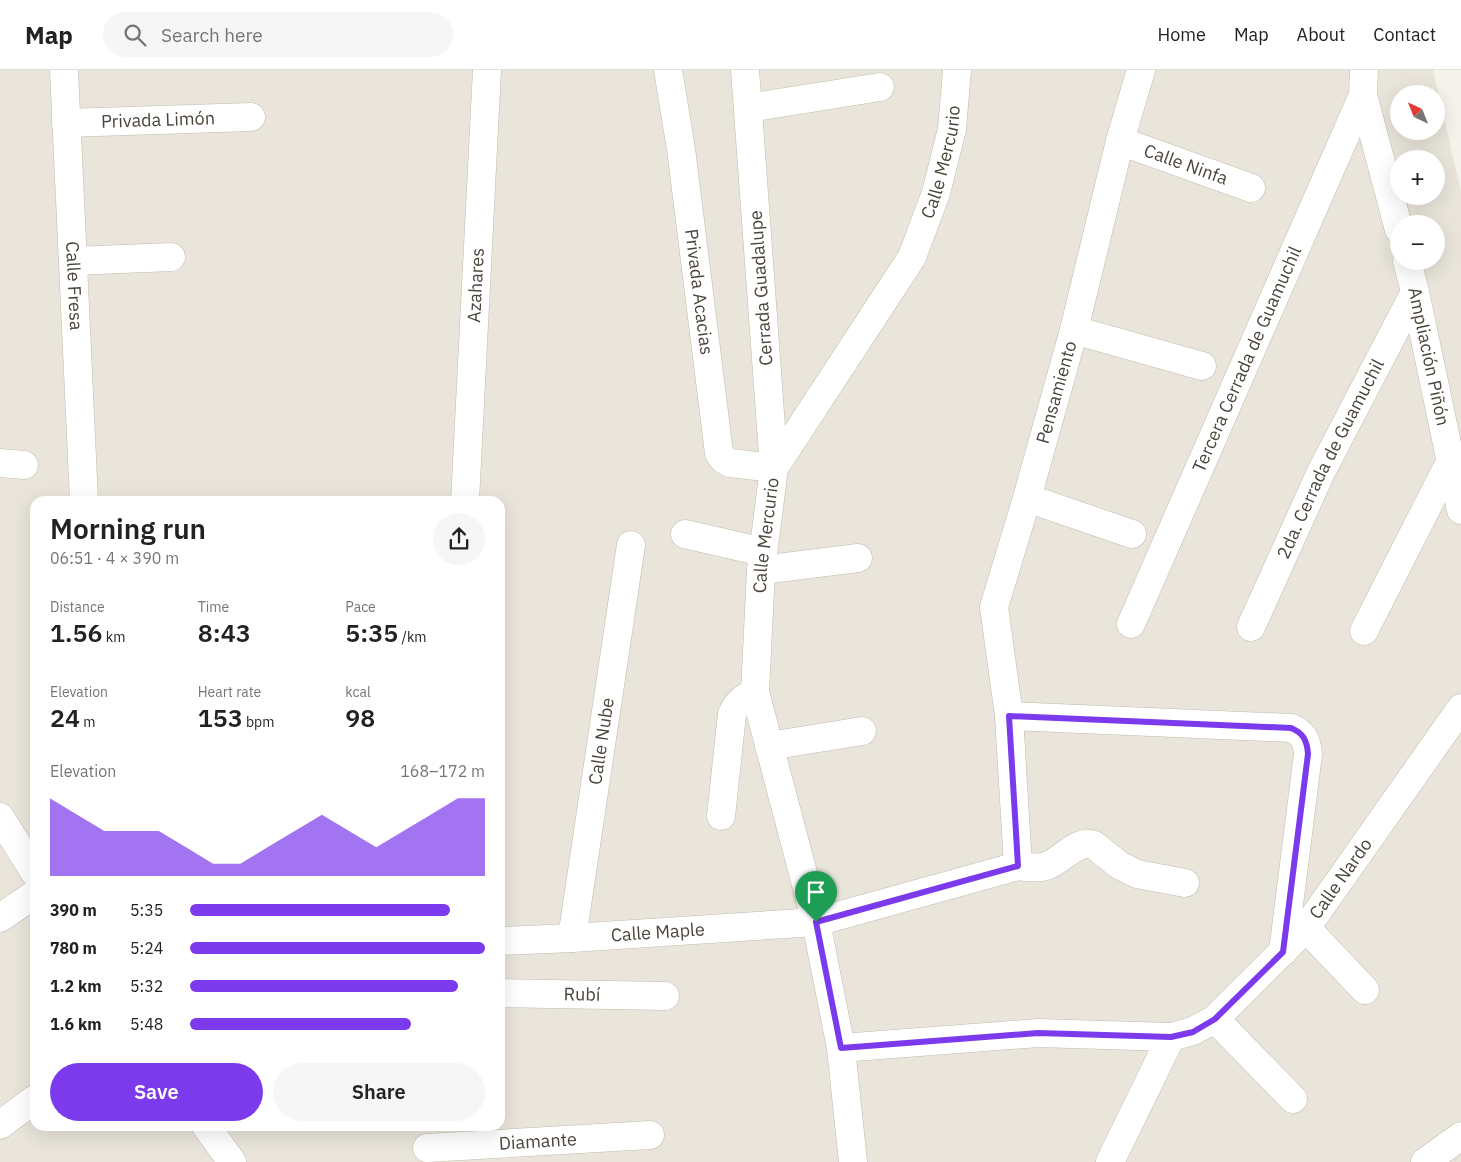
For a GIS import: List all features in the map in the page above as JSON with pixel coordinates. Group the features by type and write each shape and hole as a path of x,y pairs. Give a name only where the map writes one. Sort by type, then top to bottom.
{"street":[{"name":"Calle Fresa","path":"64,70 84,496"},
{"name":"Azahares","path":"465,496 487,70"},
{"name":"Privada Acacias","path":"668,70 719,453 723,459 730,463 774,468"},
{"name":"Cerrada Guadalupe","path":"745,70 774,468"},
{"name":"Calle Mercurio","path":"853,1162 841,1048 816,922 755,692 762,561 774,468 912,257 936,193 952,129 957,70"},
{"name":"Pensamiento","path":"1018,866 1009,716 994,607 1074,330 1120,141 1141,70"},
{"path":"1364,83 1395,215"},
{"name":"Tercera Cerrada de Guamuchil","path":"1132,624 1364,83"},
{"path":"748,108 880,87"},
{"name":"Privada Limón","path":"66,123 251,117"},
{"name":"Calle Ninfa","path":"1120,141 1252,188"},
{"path":"73,261 171,257"},
{"name":"Ampliación Piñón","path":"1409,270 1461,510"},
{"name":"2da. Cerrada de Guamuchil","path":"1250,627 1321,472 1415,292"},
{"path":"1074,330 1202,366"},
{"path":"1364,631 1451,460"},
{"path":"1027,498 1132,534"},
{"path":"685,534 762,561 858,558"},
{"name":"Calle Nube","path":"572,938 631,545"},
{"path":"721,816 732,714 735,706 741,699 755,692"},
{"name":"Calle Nardo","path":"841,1048 1038,1033 1171,1037 1193,1032 1215,1019 1306,928 1461,708"},
{"path":"1009,716 1291,728 1298,731 1304,737 1308,754 1283,952"},
{"path":"769,746 862,732"},
{"path":"0,817 30,865"},
{"name":"Calle Maple","path":"505,941 816,922 1018,866 1044,867 1054,863 1084,843 1094,845 1120,865 1137,874 1185,883"},
{"path":"0,918 30,897"},
{"path":"1306,928 1365,990"},
{"name":"Rubí","path":"505,993 665,996"},
{"path":"1215,1019 1293,1099"},
{"path":"1110,1162 1171,1037"},
{"path":"0,1125 30,1103"},
{"path":"210,1131 232,1162"},
{"name":"Diamante","path":"428,1146 650,1135"},
{"path":"1425,1162 1461,1136"}],"shaded area":[{"path":"0,70 1433,70 1436,85 1390,85 1390,140 1445,140 1445,122 1461,191 1461,1162 0,1162"}],"route":[{"path":"1009,716 1291,728 1298,731 1304,737 1307,745 1308,754 1283,952 1215,1019 1193,1032 1171,1037 1038,1033 841,1048 816,922 1018,866 1009,716"}]}
